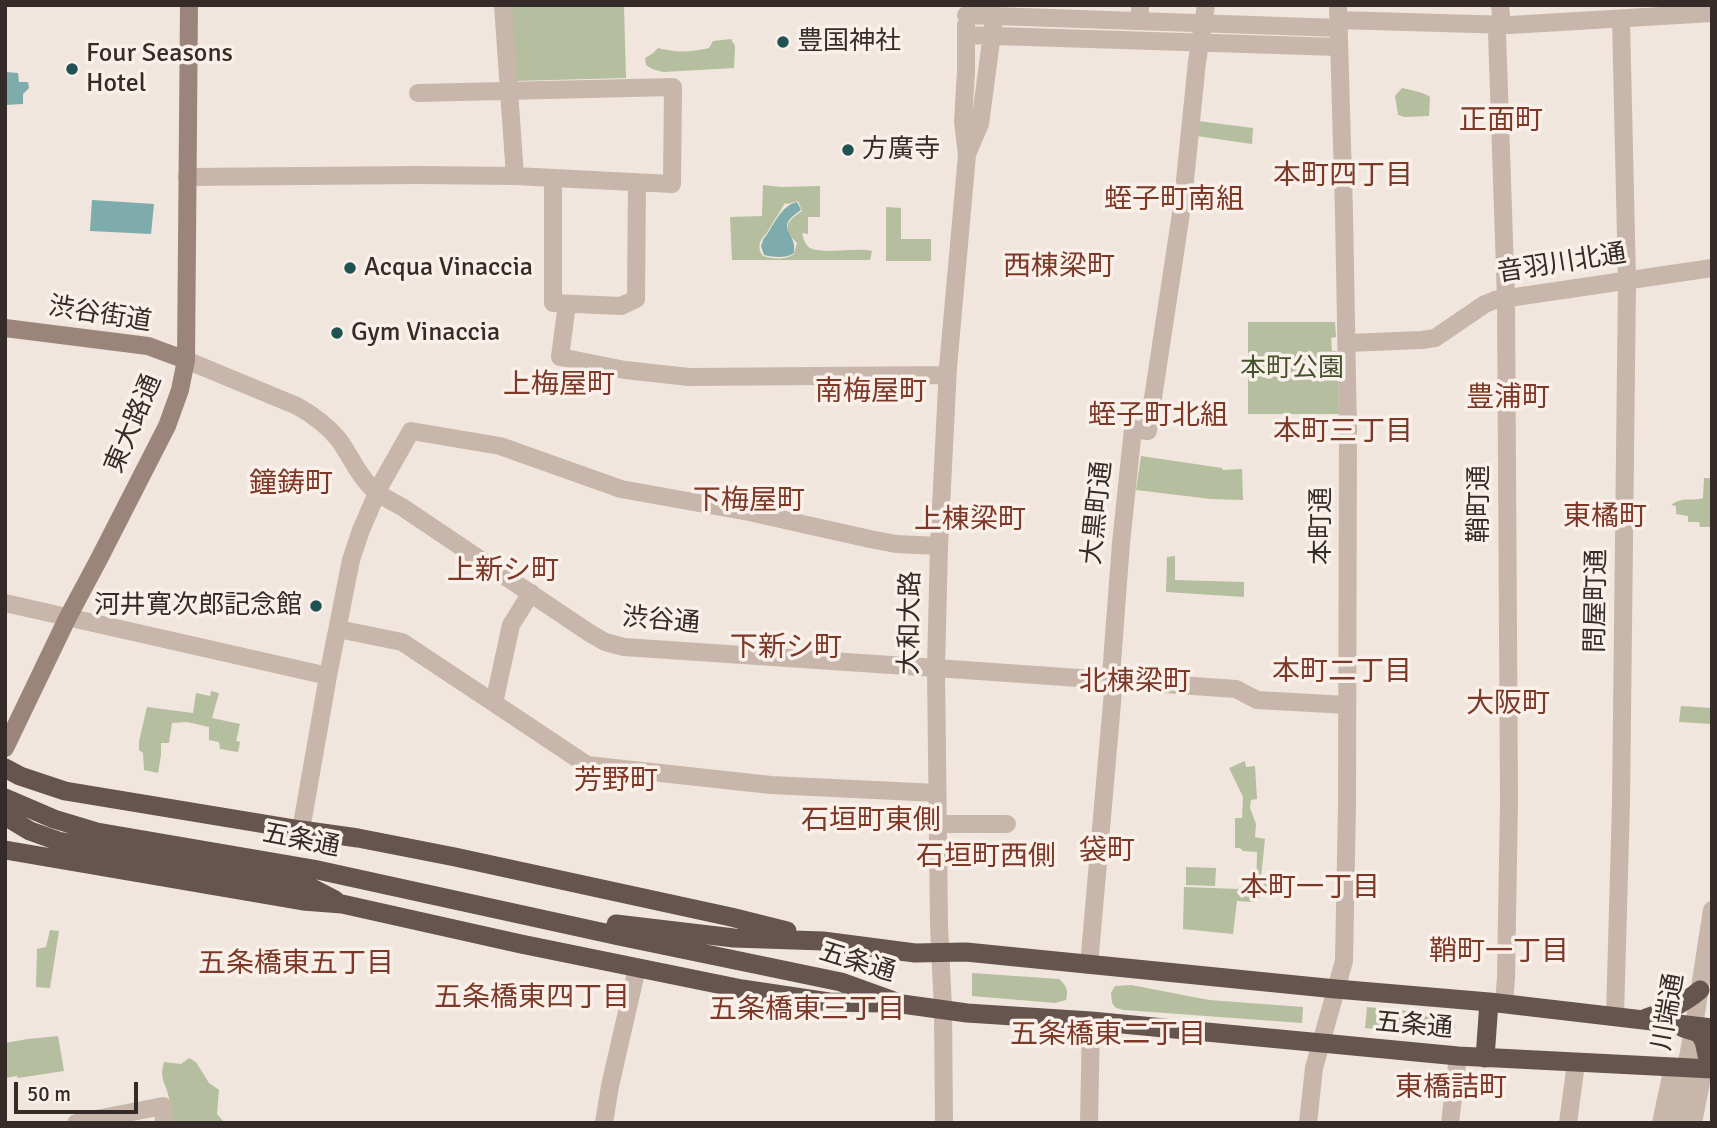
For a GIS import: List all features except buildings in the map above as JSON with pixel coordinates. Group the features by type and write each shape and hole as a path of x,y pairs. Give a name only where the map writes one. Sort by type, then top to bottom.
{"highway":[{"path":"5,768 29,780 65,791 358,838 456,857 731,917 823,941"},
{"name":"五条通","path":"5,785 45,804 97,820 303,856 841,982 902,1004 967,1013 1091,1021 1458,1056 1696,1066"},
{"name":"五条通","path":"5,798 54,819 97,832 313,869 620,930 823,941 915,953 966,952 1336,989 1497,1002 1704,1027"},
{"path":"5,816 30,831 58,841 306,885 342,904"},
{"path":"5,849 303,901 342,904 742,989 829,1002 902,1004"},
{"path":"1642,1020 1686,1001 1700,990"},
{"path":"1485,1058 1497,1002"},
{"path":"1696,1066 1704,1041 1699,1033 1704,1027"}],"main road":[{"name":"東大路通","path":"5,748 68,617 167,426 180,390 186,360 189,5"},
{"name":"渋谷街道","path":"5,328 148,346 186,360"}],"street":[{"path":"503,5 515,176"},
{"name":"鞘町通","path":"1497,1002 1506,977 1509,800 1506,299 1497,46 1500,5"},
{"path":"967,155 963,122 967,71 966,10 1205,14 1499,25 1712,13"},
{"path":"967,155 980,124 995,11"},
{"path":"1200,43 1205,14"},
{"name":"本町通","path":"1308,1123 1314,1068 1344,961 1348,471 1338,18"},
{"name":"問屋町通","path":"1615,1016 1621,802 1628,281 1621,19"},
{"path":"967,35 1338,47"},
{"name":"大黒町通","path":"1090,965 1114,680 1111,676 1116,611 1133,429 1149,431 1183,200 1200,43"},
{"path":"187,177 515,176 672,184 673,87 418,93"},
{"name":"大和大路","path":"944,1123 936,668 947,371 967,155"},
{"path":"553,178 554,303 567,304 621,306 636,299 637,182"},
{"name":"音羽川北通","path":"1347,343 1430,339 1442,334 1485,304 1712,268"},
{"path":"567,304 560,357 625,370 689,377 947,371"},
{"name":"渋谷通","path":"186,360 297,406 310,414 338,439 367,483 378,493 596,637 619,646 1236,689 1257,700 1347,705"},
{"path":"301,830 351,560 381,484 411,431 500,446 621,489 749,512 896,544 939,546"},
{"path":"494,704 510,625 531,593"},
{"path":"5,603 328,676"},
{"path":"338,629 402,642 587,765 771,785 937,793"},
{"path":"937,824 1007,824"},
{"name":"川端通","path":"1704,1027 1700,990 1712,910"},
{"path":"604,1123 638,968"},
{"path":"1089,1123 1091,1021"},
{"path":"1450,1123 1458,1056"},
{"path":"1568,1123 1576,1063"},
{"path":"1661,1123 1696,1066"},
{"name":"川端通","path":"1675,1123 1696,1066"},
{"name":"川端通","path":"1693,1123 1696,1066"},
{"path":"75,1123 163,1106 164,1123"}],"green space":[{"path":"509,5 624,5 626,78 515,81"},
{"path":"731,39 735,46 734,68 663,72 646,65 645,58 658,48 696,50 709,48 713,41"},
{"path":"1402,88 1430,97 1429,116 1398,115 1395,96"},
{"path":"1198,121 1253,128 1252,144 1197,136"},
{"path":"763,185 820,186 820,217 808,217 808,234 802,233 806,243 810,248 824,251 872,251 870,260 732,260 730,217 762,216","holes":["798,201 802,211 788,226 789,234 797,243 794,254 779,258 763,256 759,248 760,242 785,203"]},
{"path":"886,207 901,208 901,239 931,239 931,261 886,261"},
{"name":"本町公園","path":"1248,322 1335,322 1336,337 1331,338 1332,351 1337,351 1339,414 1248,414"},
{"path":"1141,456 1223,470 1242,469 1243,500 1136,490"},
{"path":"1704,478 1711,478 1710,527 1700,527 1699,522 1688,522 1688,516 1676,514 1676,506 1671,505 1703,498"},
{"path":"1175,556 1175,580 1244,582 1244,597 1166,592 1167,557"},
{"path":"211,691 219,693 212,718 240,724 236,741 240,742 238,752 220,749 219,742 209,740 209,727 187,722 172,723 169,743 161,743 158,773 144,770 139,741 147,707 193,713 196,693 210,696"},
{"path":"1681,706 1712,708 1712,724 1679,722"},
{"path":"1245,761 1246,767 1255,766 1257,799 1251,800 1250,808 1256,824 1255,837 1265,839 1261,877 1272,878 1272,887 1261,887 1259,900 1256,895 1257,852 1235,848 1235,818 1242,818 1243,797 1229,768"},
{"path":"1186,867 1216,868 1215,886 1186,885"},
{"path":"1184,887 1239,889 1240,893 1254,894 1254,902 1237,901 1233,934 1183,929"},
{"path":"50,930 59,931 50,988 36,987 37,949 46,947"},
{"path":"972,973 1059,979 1066,988 1066,1000 1055,1003 972,996"},
{"path":"1131,985 1209,1000 1303,1007 1302,1023 1116,1008 1112,1003 1111,993 1115,986"},
{"path":"1367,1007 1448,1015 1454,1020 1455,1028 1445,1036 1365,1028"},
{"path":"58,1036 64,1071 5,1078 5,1043"},
{"path":"189,1058 196,1062 209,1083 219,1090 217,1114 225,1123 171,1123 170,1101 163,1078 164,1062 181,1064"}],"water":[{"path":"5,72 18,73 19,82 28,82 29,88 23,94 23,104 5,105"},
{"path":"92,200 154,204 151,234 90,231"},
{"path":"797,202 801,210 787,226 793,240 794,253 783,257 764,255 761,246 764,238 783,211"}],"place":[{"name":"豊国神社","path":"783,42"},
{"name":"Four Seasons Hotel","path":"72,69"},
{"name":"方廣寺","path":"848,150"},
{"name":"Acqua Vinaccia","path":"350,268"},
{"name":"Gym Vinaccia","path":"337,333"},
{"name":"河井寛次郎記念館","path":"316,606"}],"district":[{"name":"正面町","path":"1501,122"},
{"name":"本町四丁目","path":"1343,177"},
{"name":"蛭子町南組","path":"1174,201"},
{"name":"西棟梁町","path":"1059,268"},
{"name":"上梅屋町","path":"559,386"},
{"name":"南梅屋町","path":"871,393"},
{"name":"豊浦町","path":"1508,399"},
{"name":"蛭子町北組","path":"1158,417"},
{"name":"本町三丁目","path":"1343,433"},
{"name":"鐘鋳町","path":"291,485"},
{"name":"下梅屋町","path":"749,502"},
{"name":"東橘町","path":"1605,518"},
{"name":"上棟梁町","path":"970,521"},
{"name":"上新シ町","path":"503,572"},
{"name":"下新シ町","path":"786,649"},
{"name":"本町二丁目","path":"1342,673"},
{"name":"北棟梁町","path":"1135,683"},
{"name":"大阪町","path":"1508,705"},
{"name":"芳野町","path":"616,782"},
{"name":"石垣町東側","path":"871,822"},
{"name":"袋町","path":"1107,852"},
{"name":"石垣町西側","path":"986,858"},
{"name":"本町一丁目","path":"1310,889"},
{"name":"鞘町一丁目","path":"1499,953"},
{"name":"五条橋東五丁目","path":"296,965"},
{"name":"五条橋東四丁目","path":"532,999"},
{"name":"五条橋東三丁目","path":"807,1011"},
{"name":"五条橋東二丁目","path":"1108,1036"},
{"name":"東橋詰町","path":"1451,1089"}]}
